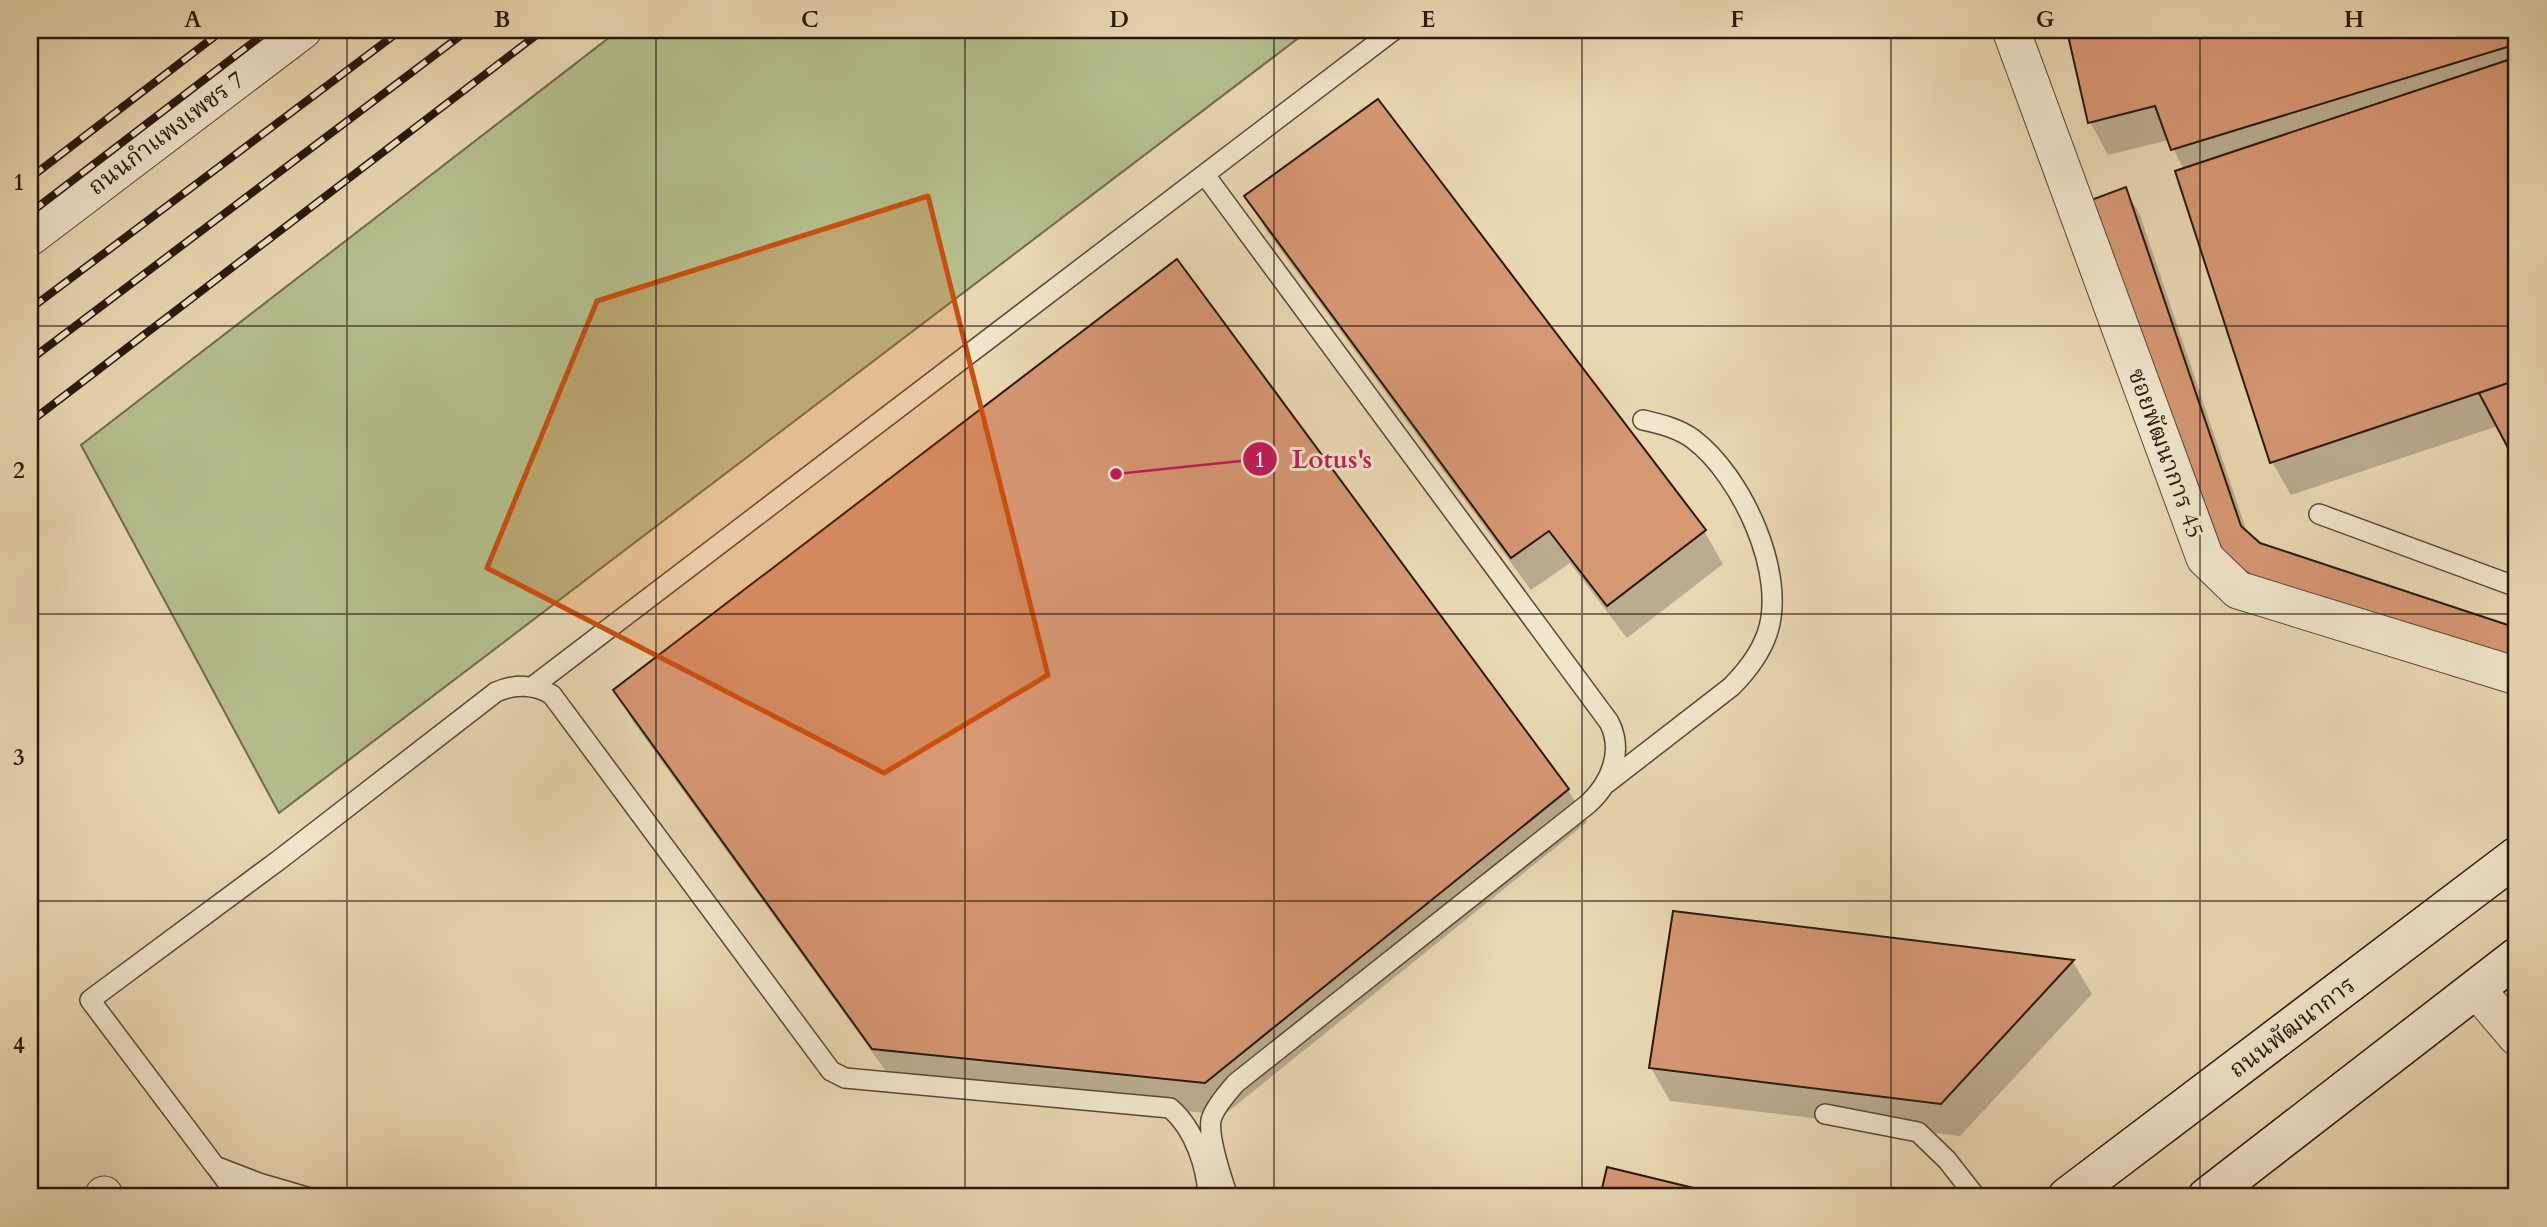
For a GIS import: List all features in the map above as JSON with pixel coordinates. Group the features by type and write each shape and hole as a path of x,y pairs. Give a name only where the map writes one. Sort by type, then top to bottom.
{"main road":[{"name":"ถนนพัฒนาการ","path":"2067,1197 2517,856"},
{"path":"2207,1197 2517,957"}],"street":[{"name":"ถนนกำแพงเพชร 7","path":"30,237 303,30"},
{"name":"ซอยพัฒนาการ 45","path":"2011,30 2205,558 2238,590 2517,677"},
{"path":"2476,989 2517,1037"}],"lane":[{"path":"532,687 1394,30"},
{"path":"1205,175 1608,722 1613,731 1615,748 1613,767 1606,783"},
{"path":"1228,1197 1215,1155 1211,1121 1234,1086 1588,804 1606,783 1738,680 1767,634 1770,582 1763,550 1748,509 1727,473 1693,439 1672,428 1643,420"},
{"path":"2319,514 2517,587"},
{"path":"238,1197 90,1000 279,860 496,692 516,686 532,687 552,695 831,1072 845,1077 1170,1108 1190,1131 1208,1181 1208,1197"},
{"path":"1825,1114 1918,1132 1947,1160 1976,1197"},
{"path":"215,1166 307,1197"}],"highlighted area":[{"path":"928,196 1048,675 884,773 487,568 597,301"}],"green space":[{"path":"619,30 1309,30 279,813 81,445"}],"building":[{"path":"2517,30 2517,44 2171,150 2155,106 2088,123 2067,31"},
{"path":"2517,57 2517,380 2270,463 2175,171"},
{"path":"1378,99 1706,530 1607,606 1549,531 1511,558 1244,196"},
{"path":"2126,187 2241,526 2260,543 2517,628 2517,663 2251,575 2225,559 2091,200"},
{"path":"1177,259 1569,789 1205,1083 872,1049 613,690"},
{"path":"2517,380 2517,465 2479,393"},
{"path":"1673,911 2074,960 1941,1104 1649,1068"},
{"path":"1607,1167 1731,1197 1600,1197"}],"railway":[{"path":"30,178 223,30"},
{"path":"30,213 269,30"},
{"path":"30,309 401,30"},
{"path":"30,360 468,30"},
{"path":"30,422 543,30"}],"place":[{"name":"Lotus's","path":"1116,474"}]}
